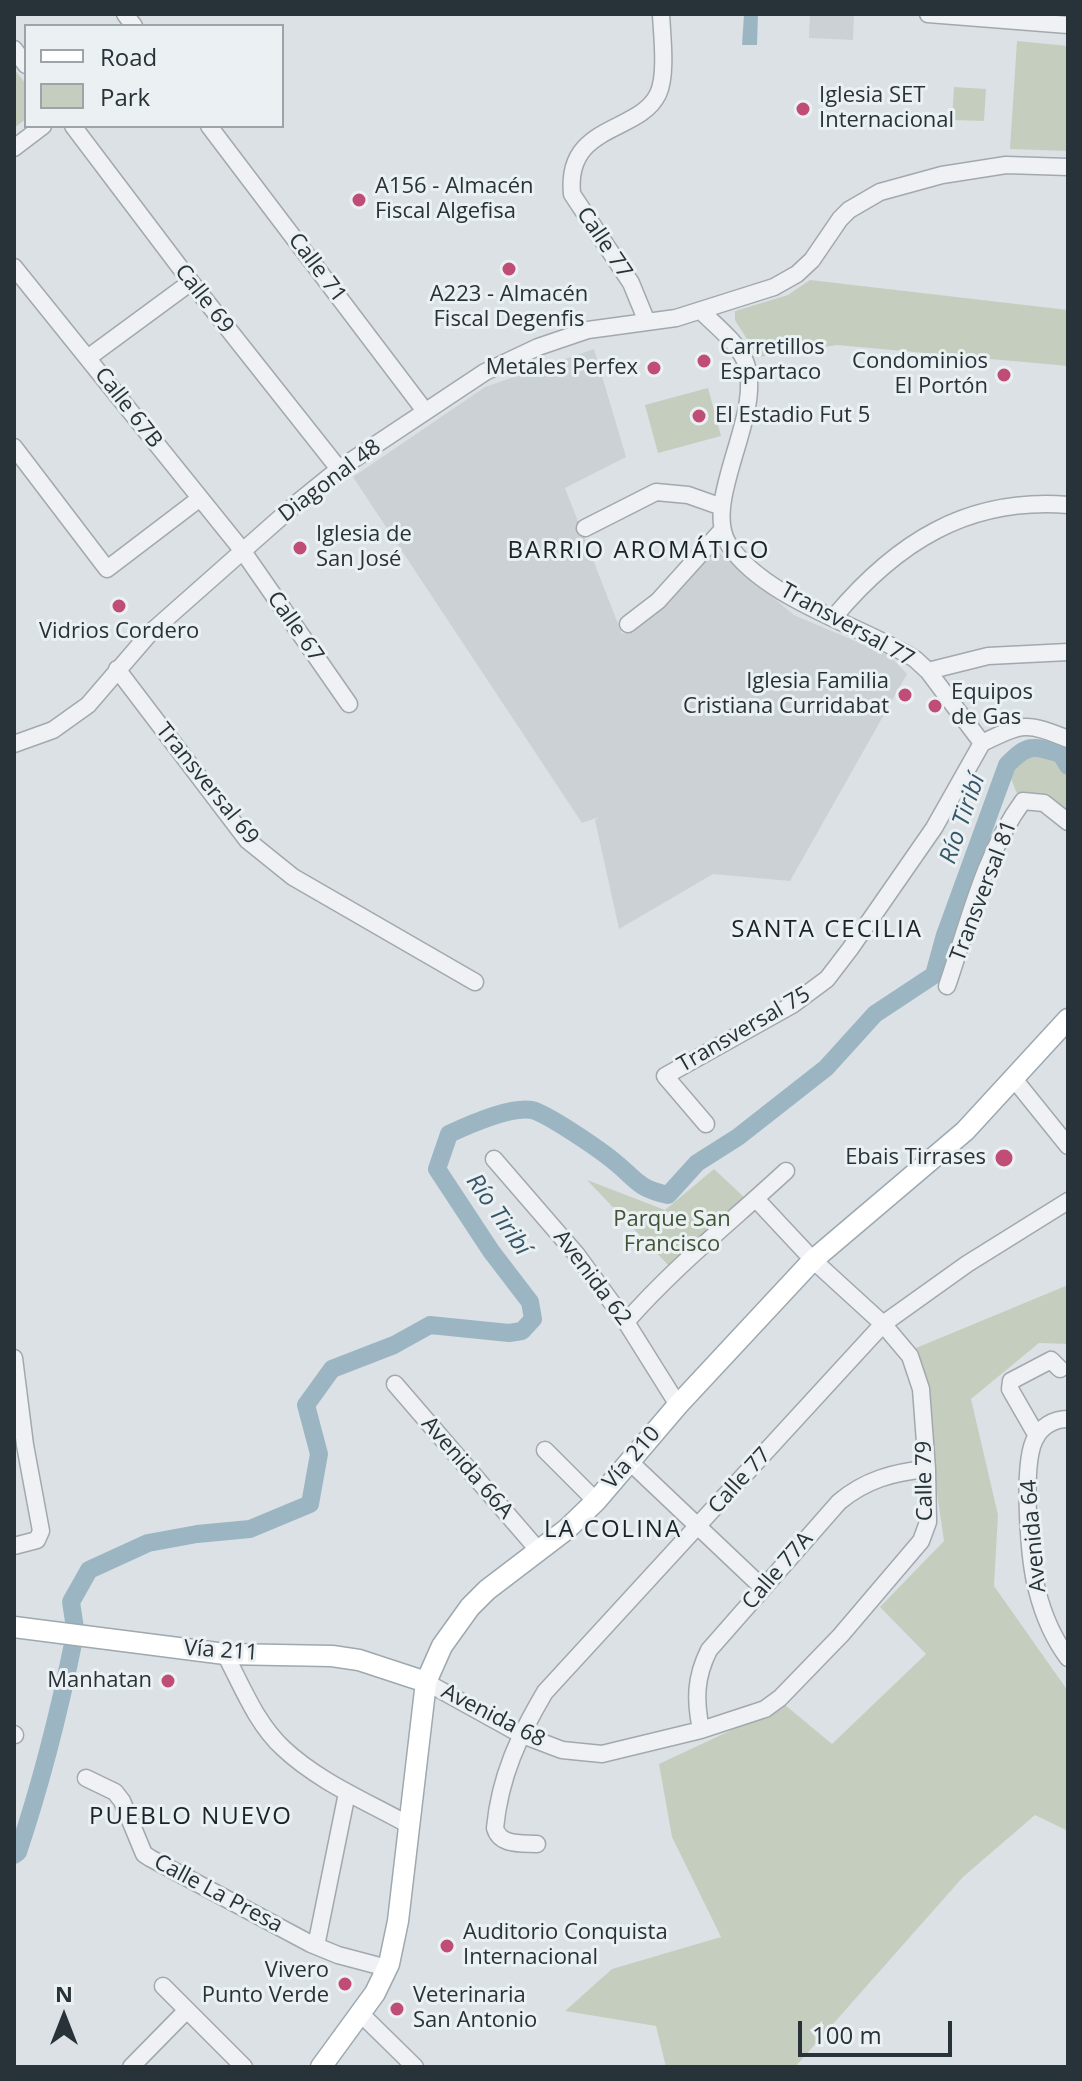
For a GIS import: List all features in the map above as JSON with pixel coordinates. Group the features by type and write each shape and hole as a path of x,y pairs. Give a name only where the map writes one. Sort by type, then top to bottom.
{"main road":[{"name":"Vía 210","path":"321,2067 361,2014 387,1968 398,1921 426,1682 442,1646 470,1607 487,1590 539,1551 596,1501 678,1405 813,1260 965,1131 1068,1019"},
{"name":"Vía 211","path":"14,1627 225,1654 332,1656 359,1660 426,1682"}],"street":[{"name":"Calle 77","path":"647,322 631,283 572,194 570,176 576,160 587,146 646,108 659,93 661,14"},
{"path":"928,14 1068,25"},
{"path":"14,148 40,128"},
{"name":"Calle 69","path":"75,128 339,469"},
{"name":"Calle 71","path":"211,128 425,411"},
{"name":"Diagonal 48","path":"14,744 53,730 88,705 150,633 242,550 339,469 485,372 538,347 588,330 676,318 774,287 797,274 812,260 840,219 859,203 880,192 942,175 1006,165 1068,167"},
{"name":"Calle 67B","path":"14,267 242,550"},
{"path":"89,357 191,282"},
{"path":"722,332 722,321 729,303"},
{"path":"628,624 658,601 722,530 722,507 749,384 745,360 701,311"},
{"path":"676,318 722,332"},
{"path":"14,447 107,569 199,499"},
{"path":"585,528 656,492 688,495 722,507"},
{"path":"834,617 859,587 911,544 970,515 1011,507 1068,505"},
{"name":"Transversal 77","path":"722,530 729,545 749,568 789,595 899,649 928,671 982,743"},
{"name":"Calle 67","path":"242,550 349,704"},
{"path":"928,671 988,656 1068,652"},
{"name":"Transversal 69","path":"117,669 247,840 293,877 475,982"},
{"path":"982,743 1021,726 1039,728 1068,739"},
{"name":"Transversal 75","path":"706,1124 665,1076 792,1005 827,979 934,828 982,743"},
{"name":"Transversal 81","path":"947,986 984,878 1011,817 1023,801 1044,803 1068,822"},
{"path":"1014,1079 1068,1146"},
{"name":"Avenida 62","path":"494,1159 577,1255 626,1322 678,1405"},
{"path":"626,1322 687,1258 786,1171"},
{"name":"Calle 79","path":"701,1730 755,1713 795,1685 899,1570 925,1533 928,1512 917,1373 910,1356 883,1324 813,1260 756,1199"},
{"name":"Calle 77","path":"537,1844 505,1841 496,1833 496,1819 520,1734 545,1692 883,1324 967,1264 1068,1201"},
{"path":"14,1358 25,1445 41,1531 37,1540 14,1546"},
{"path":"1060,1369 1051,1360 1011,1381 1010,1389 1037,1436 1062,1419"},
{"name":"Avenida 66A","path":"395,1384 539,1551"},
{"name":"Avenida 64","path":"1037,1436 1028,1469 1033,1571 1043,1611 1068,1658"},
{"path":"545,1450 596,1501"},
{"path":"629,1461 763,1588"},
{"name":"Calle 77A","path":"701,1730 696,1692 702,1664 709,1650 851,1491 899,1472 927,1469"},
{"path":"225,1654 257,1716 281,1747 347,1793 409,1825"},
{"name":"Avenida 68","path":"426,1682 520,1734 562,1750 602,1754 701,1730"},
{"name":"Calle La Presa","path":"86,1778 115,1792 122,1801 144,1854 150,1858 316,1946 387,1968"},
{"path":"316,1946 347,1793"},
{"path":"163,1986 244,2067"},
{"path":"131,2067 186,2011"},
{"path":"361,2014 415,2067"}],"shaded area":[{"path":"810,14 854,14 853,40 809,38"},
{"path":"594,349 626,457 565,488 622,634 647,619 715,549 794,615 890,656 907,674 790,881 713,874 619,929 595,820 599,817 582,823 353,477 485,387"}],"green space":[{"path":"1017,41 1068,46 1068,151 1010,149"},
{"path":"14,69 24,82 24,120 14,128"},
{"path":"954,87 986,89 984,121 952,120"},
{"path":"810,280 1068,310 1068,366 837,345 758,357 735,320 735,311 788,295"},
{"path":"708,388 721,436 658,453 645,405"},
{"path":"1044,752 1062,759 1068,770 1068,819 1019,799 1008,771 1027,753"},
{"name":"Parque San Francisco","path":"714,1169 746,1199 670,1267 587,1180 665,1210"},
{"path":"1068,1285 1068,1344 1039,1343 971,1399 998,1515 994,1586 1068,1691 1068,1831 1035,1815 963,1877 795,2067 666,2067 656,2026 565,2011 612,1969 721,1937 672,1837 659,1764 785,1705 832,1744 926,1654 880,1607 944,1541 916,1348"}],"water":[{"path":"744,14 758,14 757,45 742,45"}],"waterway":[{"name":"Río Tiribí","path":"75,1628 71,1602 89,1570 148,1543 250,1529 310,1504 319,1454 306,1405 332,1369 394,1345 430,1325 509,1333 522,1331 533,1319 530,1302 491,1251 437,1169 449,1134 502,1113 532,1110 550,1118 609,1157 644,1187 668,1195 697,1163 738,1137 826,1068 875,1014 934,975 945,935 1007,765 1025,750 1037,748 1061,754 1068,766"},
{"name":"Río Tiribí","path":"14,1855 18,1852 42,1773 74,1639"}],"place":[{"name":"Iglesia SET Internacional","path":"803,109"},
{"name":"A156 - Almacén Fiscal Algefisa","path":"359,200"},
{"name":"A223 - Almacén Fiscal Degenfis","path":"509,269"},
{"name":"Carretillos Espartaco","path":"704,361"},
{"name":"Metales Perfex","path":"654,368"},
{"name":"Condominios El Portón","path":"1004,375"},
{"name":"El Estadio Fut 5","path":"699,416"},
{"name":"Iglesia de San José","path":"300,548"},
{"name":"Vidrios Cordero","path":"119,606"},
{"name":"Iglesia Familia Cristiana Curridabat","path":"905,695"},
{"name":"Equipos de Gas","path":"935,706"},
{"name":"Ebais Tirrases","path":"1004,1158"},
{"name":"Manhatan","path":"168,1681"},
{"name":"Auditorio Conquista Internacional","path":"447,1946"},
{"name":"Vivero Punto Verde","path":"345,1984"},
{"name":"Veterinaria San Antonio","path":"397,2009"}],"district":[{"name":"BARRIO AROMÁTICO","path":"639,551"},
{"name":"SANTA CECILIA","path":"827,930"},
{"name":"LA COLINA","path":"613,1530"},
{"name":"PUEBLO NUEVO","path":"191,1817"}]}
